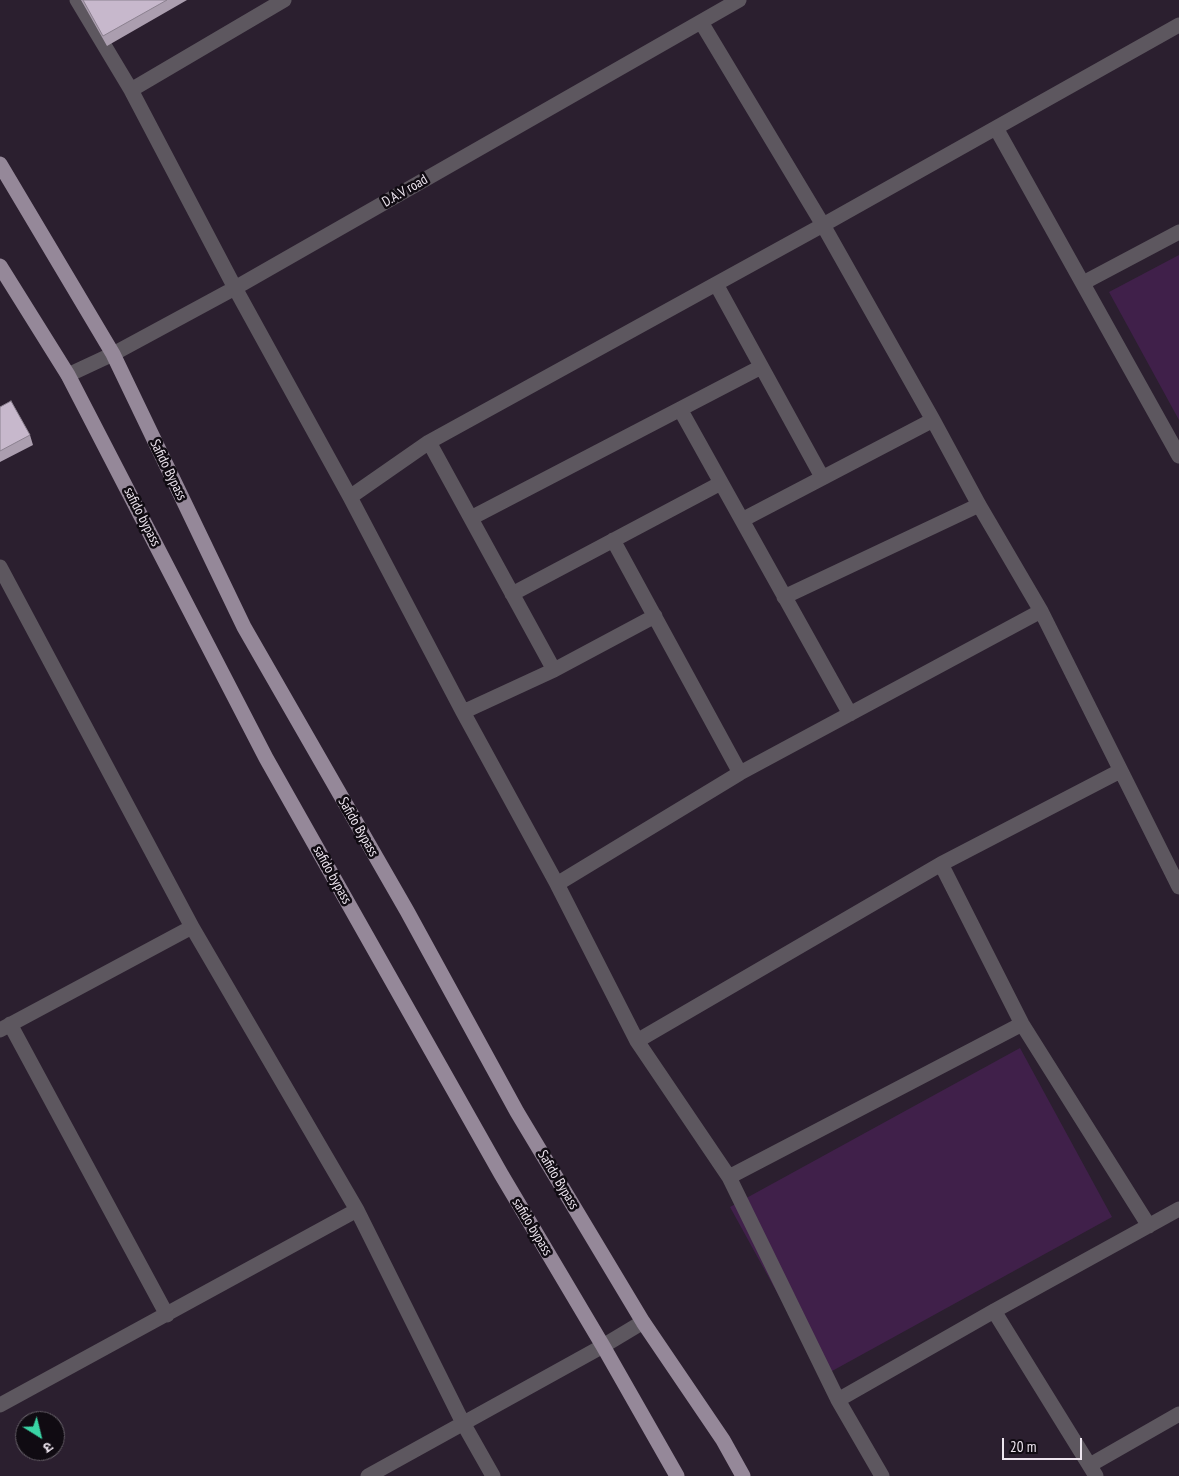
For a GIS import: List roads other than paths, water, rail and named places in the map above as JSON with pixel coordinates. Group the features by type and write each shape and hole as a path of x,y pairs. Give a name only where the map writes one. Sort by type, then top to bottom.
{"main road":[{"name":"Safido Bypass","path":"0,164 113,354 244,627 407,911 517,1112 643,1322 723,1440 743,1476"},
{"name":"safido bypass","path":"0,266 68,375 266,758 501,1174 604,1346 677,1476"}],"street":[{"path":"77,0 131,90 350,497 463,712 557,884 637,1040 729,1177 838,1400 882,1476"},
{"path":"131,90 284,0"},
{"name":"D.A.V road","path":"68,375 113,354 236,288 739,0"},
{"path":"701,22 824,225 979,505 1041,611 1179,888"},
{"path":"350,497 429,442 824,225 1179,25"},
{"path":"996,128 1082,283 1177,447"},
{"path":"1082,283 1179,232"},
{"path":"716,284 822,477"},
{"path":"471,518 761,367"},
{"path":"680,409 850,714"},
{"path":"742,520 933,420"},
{"path":"429,442 554,670"},
{"path":"512,594 721,483"},
{"path":"784,597 979,505"},
{"path":"613,540 740,773"},
{"path":"0,567 192,927 356,1210 463,1423 493,1476"},
{"path":"557,884 740,773 1041,611"},
{"path":"463,712 554,670 654,616"},
{"path":"637,1040 941,864 1120,771"},
{"path":"941,864 1022,1024 1149,1226"},
{"path":"167,1315 5,1027 192,927"},
{"path":"729,1177 1022,1024"},
{"path":"838,1400 994,1310 1179,1209"},
{"path":"0,1405 356,1210"},
{"path":"994,1310 1093,1470 1179,1414"},
{"path":"368,1476 604,1346 643,1322"}]}
